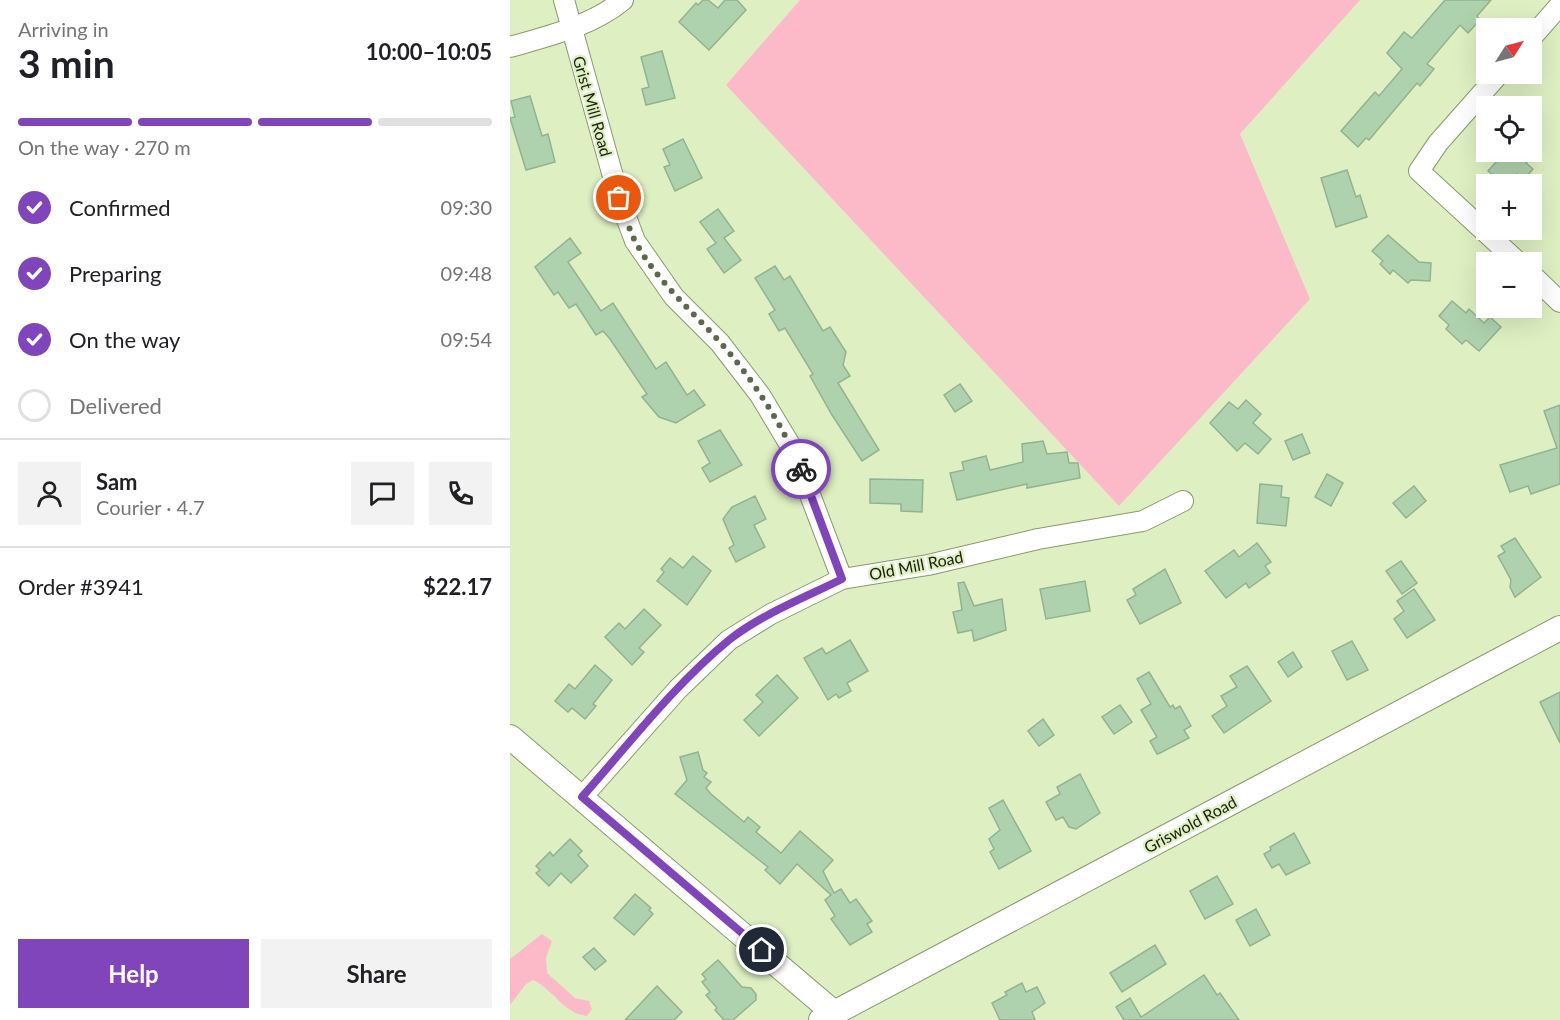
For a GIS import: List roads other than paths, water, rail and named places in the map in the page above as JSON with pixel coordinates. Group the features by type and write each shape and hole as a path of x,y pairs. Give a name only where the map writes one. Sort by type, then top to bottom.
{"street":[{"name":"Grist Mill Road","path":"564,0 619,198 635,241 674,297 720,343 760,395 793,450 842,579"},
{"path":"510,47 572,28 613,9 623,0"},
{"path":"1542,26 1560,5"},
{"path":"1490,84 1438,143 1419,171 1507,252"},
{"path":"1542,285 1560,302"},
{"name":"Old Mill Road","path":"582,797 678,689 729,640 771,614 842,579 928,565 1038,539 1143,521 1183,501"},
{"name":"Griswold Road","path":"827,1016 1560,628"},
{"path":"510,737 582,797 827,1016"}]}
